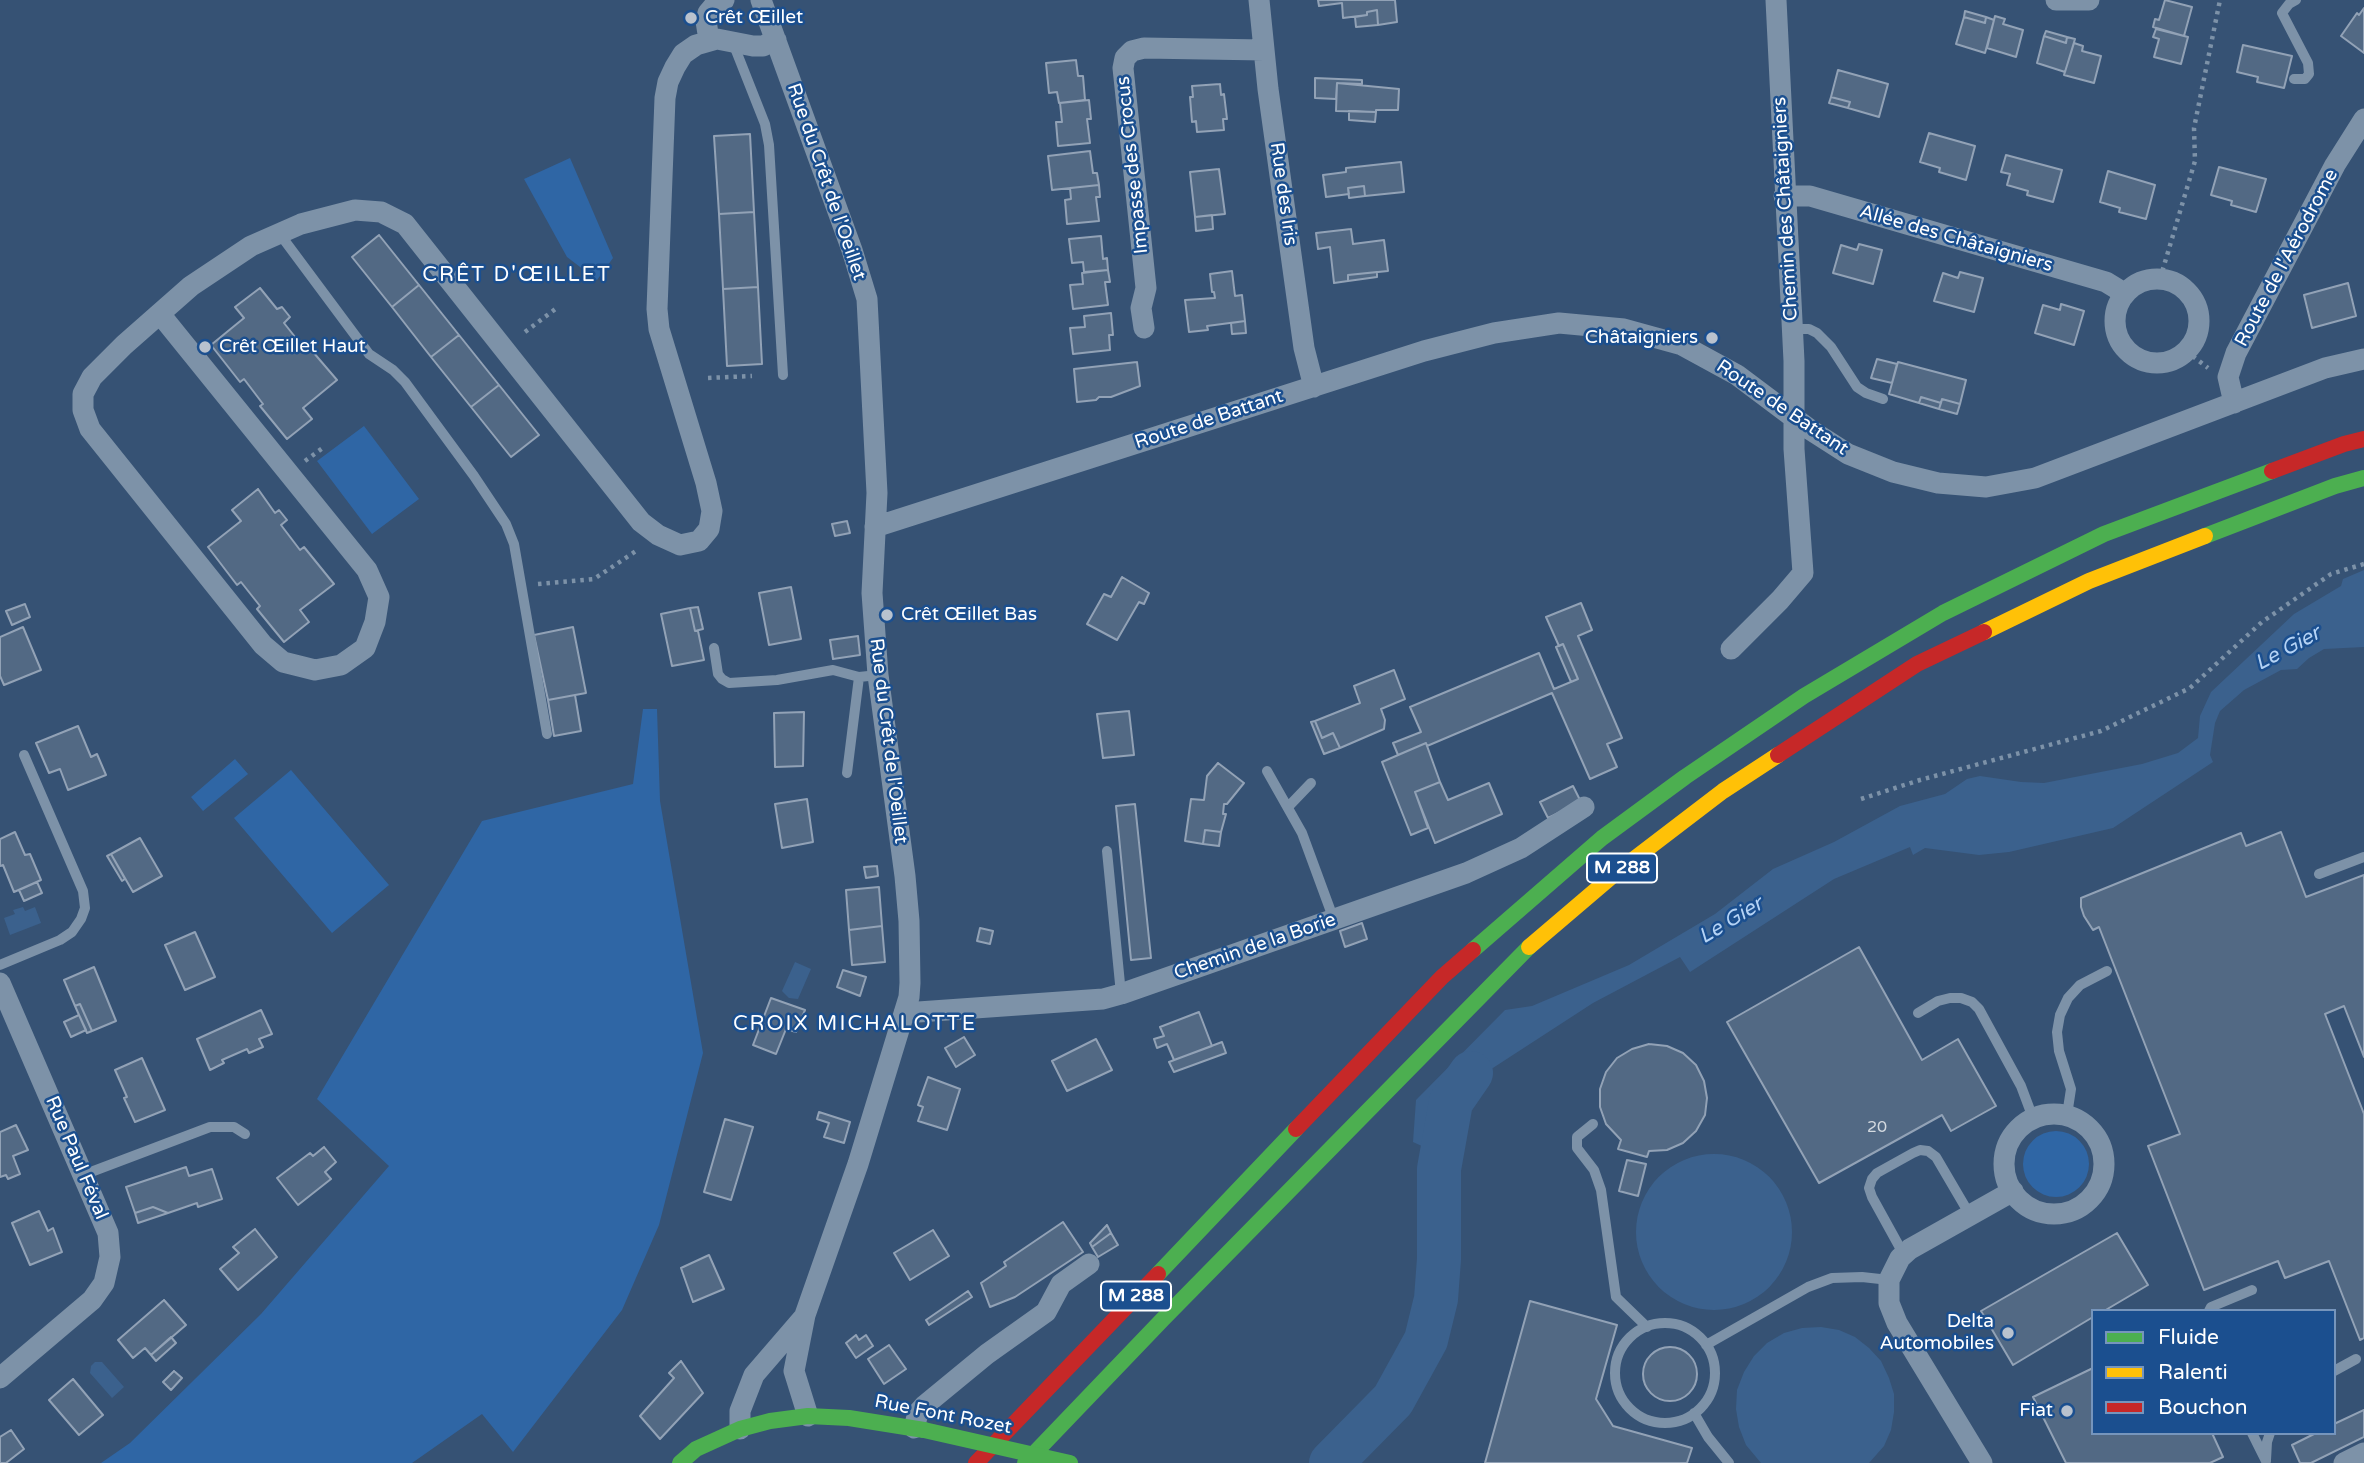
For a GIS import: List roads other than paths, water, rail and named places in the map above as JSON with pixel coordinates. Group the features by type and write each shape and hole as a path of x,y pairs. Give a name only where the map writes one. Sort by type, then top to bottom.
{"main road":[{"name":"M 288","path":"976,1463 1442,977 1602,838 1685,777 1804,696 1943,613 2104,534 2344,444 2364,439"},
{"name":"M 288","path":"1025,1463 1518,956 1617,872 1723,791 1917,664 2089,581 2335,486 2364,478"},
{"name":"Rue Font Rozet","path":"807,1416 849,1418 919,1429 1070,1463"},
{"path":"680,1463 696,1448 740,1429 770,1421 807,1416"}],"street":[{"path":"709,40 706,21 708,13 724,0"},
{"name":"Rue du Crêt de l'Oeillet","path":"761,0 852,250 867,299 877,493 869,676 905,876 909,921 910,983 904,1013 858,1164 805,1315"},
{"name":"Rue des Iris","path":"1259,0 1304,348 1314,387"},
{"name":"Chemin des Châtaigniers","path":"1731,649 1803,573 1794,449 1795,418 1776,0"},
{"path":"2056,0 2089,0"},
{"path":"160,314 367,569 379,597 375,622 365,648 341,665 315,670 283,662 263,646 90,429 83,410 83,394 92,377 124,345 191,286 251,246 301,224 355,210 382,212 405,224 641,522 658,535 680,545 699,541 709,529 712,511 659,329 657,309 667,90 675,67 684,54 696,45 709,40 763,46 776,40"},
{"name":"Impasse des Crocus","path":"1144,328 1141,308 1146,288 1123,68 1125,58 1132,51 1143,48 1264,50"},
{"name":"Route de l'Aérodrome","path":"2234,403 2228,377 2236,353 2336,165 2364,119"},
{"name":"Allée des Châtaigniers","path":"1784,196 1810,196 2106,282 2124,293"},
{"path":"2146,280 2174,282 2194,300 2199,313 2195,340 2175,359 2162,363 2135,357 2124,347 2117,335 2117,307 2124,293 2146,280"},
{"name":"Route de Battant","path":"875,527 1423,351 1494,332 1559,323 1624,329 1682,345 1737,375 1848,454 1893,472 1938,483 1986,487 2035,478 2325,368 2364,359"},
{"name":"Chemin de la Borie","path":"904,1013 1102,999 1121,994 1489,863 1542,835 1584,807"},
{"name":"Rue Paul Féval","path":"0,983 108,1233 110,1257 104,1283 92,1300 0,1378"},
{"path":"2050,1114 2067,1115 2082,1122 2095,1134 2102,1148 2105,1164 2102,1179 2083,1205 2068,1212 2053,1214 2023,1203 2012,1191 2006,1175 2005,1158 2009,1142 2019,1128 2033,1118 2050,1114"},
{"path":"1982,1463 1897,1323 1889,1303 1889,1280 1894,1267 1904,1255 2012,1191"},
{"path":"919,1429 918,1413 925,1405 987,1354 1046,1312 1061,1284 1089,1264"},
{"path":"805,1315 794,1371 807,1416"},
{"path":"740,1429 740,1411 754,1376 805,1315"},
{"path":"2344,1463 2364,1453"}],"lane":[{"path":"2294,79 2305,79 2309,75 2308,62 2282,13 2289,4 2297,0"},
{"path":"733,43 765,124 769,145 783,376"},
{"path":"279,233 369,354 393,370 405,382 474,476 510,534 514,544 547,734"},
{"path":"1791,329 1810,329 1817,332 1831,347 1857,387 1883,399"},
{"path":"714,648 718,674 729,683 777,680 833,670 869,676 847,773"},
{"path":"0,965 60,940 72,932 85,908 83,891 24,755"},
{"path":"1267,771 1302,833 1334,920"},
{"path":"1289,807 1311,783"},
{"path":"1107,851 1121,994"},
{"path":"2319,874 2364,857"},
{"path":"2067,1115 2071,1088 2059,1051 2057,1032 2060,1015 2068,998 2080,985 2107,971"},
{"path":"1918,1013 1938,1001 1950,998 1972,1002 1979,1009 2021,1086 2033,1118"},
{"path":"1593,1124 1577,1137 1577,1148 1594,1170 1601,1190 1616,1297 1647,1327"},
{"path":"83,1175 209,1127 234,1126 245,1133"},
{"path":"1904,1255 1869,1188 1877,1173 1913,1153 1928,1151 1936,1157 1969,1215"},
{"path":"1706,1345 1808,1287 1832,1278 1889,1280"},
{"path":"2210,1309 2252,1290"},
{"path":"1679,1325 1695,1333 1706,1345 1714,1361 1715,1378 1711,1394 1701,1408 1688,1418 1671,1423 1654,1422 1639,1416 1627,1406 1615,1377 1617,1361 1623,1347 1634,1335 1647,1327 1679,1325"},
{"path":"2336,1370 2356,1359"},
{"path":"1694,1413 1708,1437 1729,1463"},
{"path":"2253,1435 2266,1462"},
{"path":"2266,1462 2269,1435"}],"water":[{"path":"2364,570 2364,647 2324,649 2297,669 2281,670 2244,690 2220,711 2215,723 2210,755 2213,762 2113,828 2009,852 1979,855 1925,848 1913,855 1910,847 1834,879 1690,972 1680,957 1593,1003 1479,1077 1460,1098 1437,1153 1413,1142 1416,1100 1505,1010 1532,1006 1629,965 1715,914 1773,869 1834,842 1900,806 1945,794 1967,779 1980,776 2044,783 2142,764 2178,753 2198,738 2200,716 2211,692 2294,614 2341,586 2343,579"},
{"path":"23,907 25,911 35,907 41,923 10,935 4,918 15,914 13,910"},
{"path":"795,962 811,969 798,999 789,998 782,991"},
{"path":"1714,1154 1744,1159 1769,1177 1787,1202 1792,1232 1787,1262 1769,1287 1744,1305 1714,1310 1684,1305 1659,1287 1641,1262 1636,1232 1641,1202 1659,1177 1684,1159"},
{"path":"1821,1327 1839,1330 1855,1337 1881,1361 1894,1394 1891,1430 1884,1446 1869,1463 1761,1463 1746,1445 1739,1427 1737,1390 1744,1372 1754,1356 1767,1343 1784,1333"},
{"path":"95,1362 102,1362 124,1387 112,1398 90,1373"}],"waterway":[{"name":"Le Gier","path":"1331,1463 1393,1400 1426,1340 1436,1299 1439,1169 1451,1102 1471,1073"}],"place":[{"name":"Crêt Œillet","path":"691,18"},
{"name":"Châtaigniers","path":"1712,338"},
{"name":"Crêt Œillet Haut","path":"205,347"},
{"name":"Crêt Œillet Bas","path":"887,615"},
{"name":"Delta Automobiles","path":"2008,1333"},
{"name":"Fiat","path":"2067,1411"}],"district":[{"name":"CRÊT D'ŒILLET","path":"517,275"},
{"name":"CROIX MICHALOTTE","path":"855,1024"}]}
